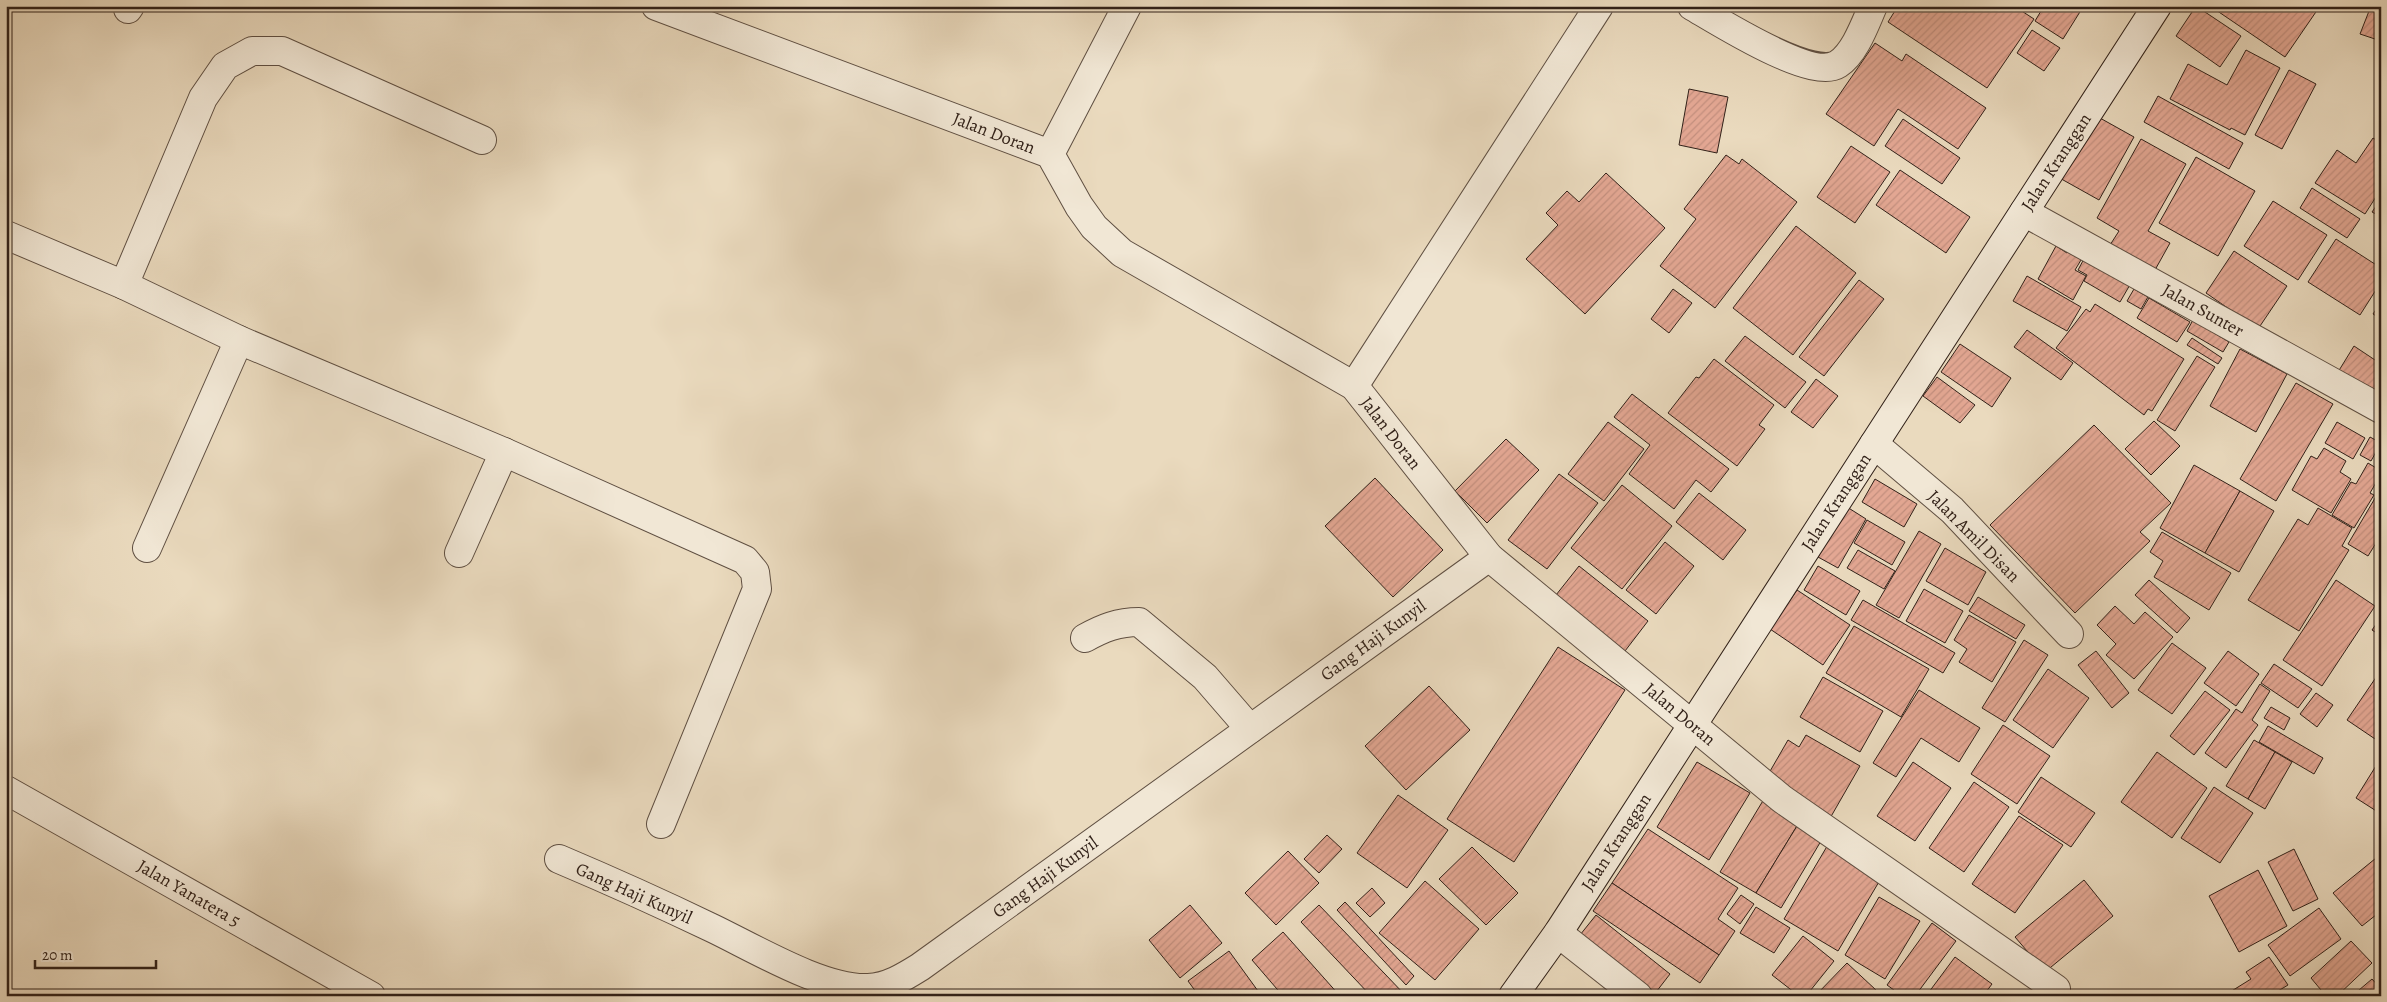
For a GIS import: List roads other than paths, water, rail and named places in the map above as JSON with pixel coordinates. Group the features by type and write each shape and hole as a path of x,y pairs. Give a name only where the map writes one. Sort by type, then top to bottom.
{"street":[{"name":"Jalan Doran","path":"656,6 1050,154 1079,206 1094,227 1122,253 1354,386 1489,557 1782,800 2056,989"},
{"path":"1050,154 1127,6"},
{"path":"1354,386 1599,6"},
{"path":"1692,6 1780,55 1802,64 1820,67 1836,66 1847,56 1874,6"},
{"name":"Jalan Kranggan","path":"1513,996 1558,933 2157,6"},
{"path":"124,285 203,98 225,66 252,51 282,51 482,140"},
{"name":"Jalan Sunter","path":"2024,212 2381,409"},
{"path":"6,234 124,285 239,340 504,452 745,560 755,572 757,589 661,824"},
{"path":"147,548 239,340"},
{"name":"Jalan Amil Disan","path":"1874,444 1952,510 2069,634"},
{"path":"459,554 504,452"},
{"name":"Gang Haji Kunyil","path":"559,859 636,892 836,985 868,988 894,983 920,967 1489,557"},
{"path":"1085,638 1107,626 1123,622 1139,622 1205,677 1250,729"},
{"name":"Jalan Yanatera 5","path":"6,790 371,996"},
{"path":"1558,933 1638,996"}]}
